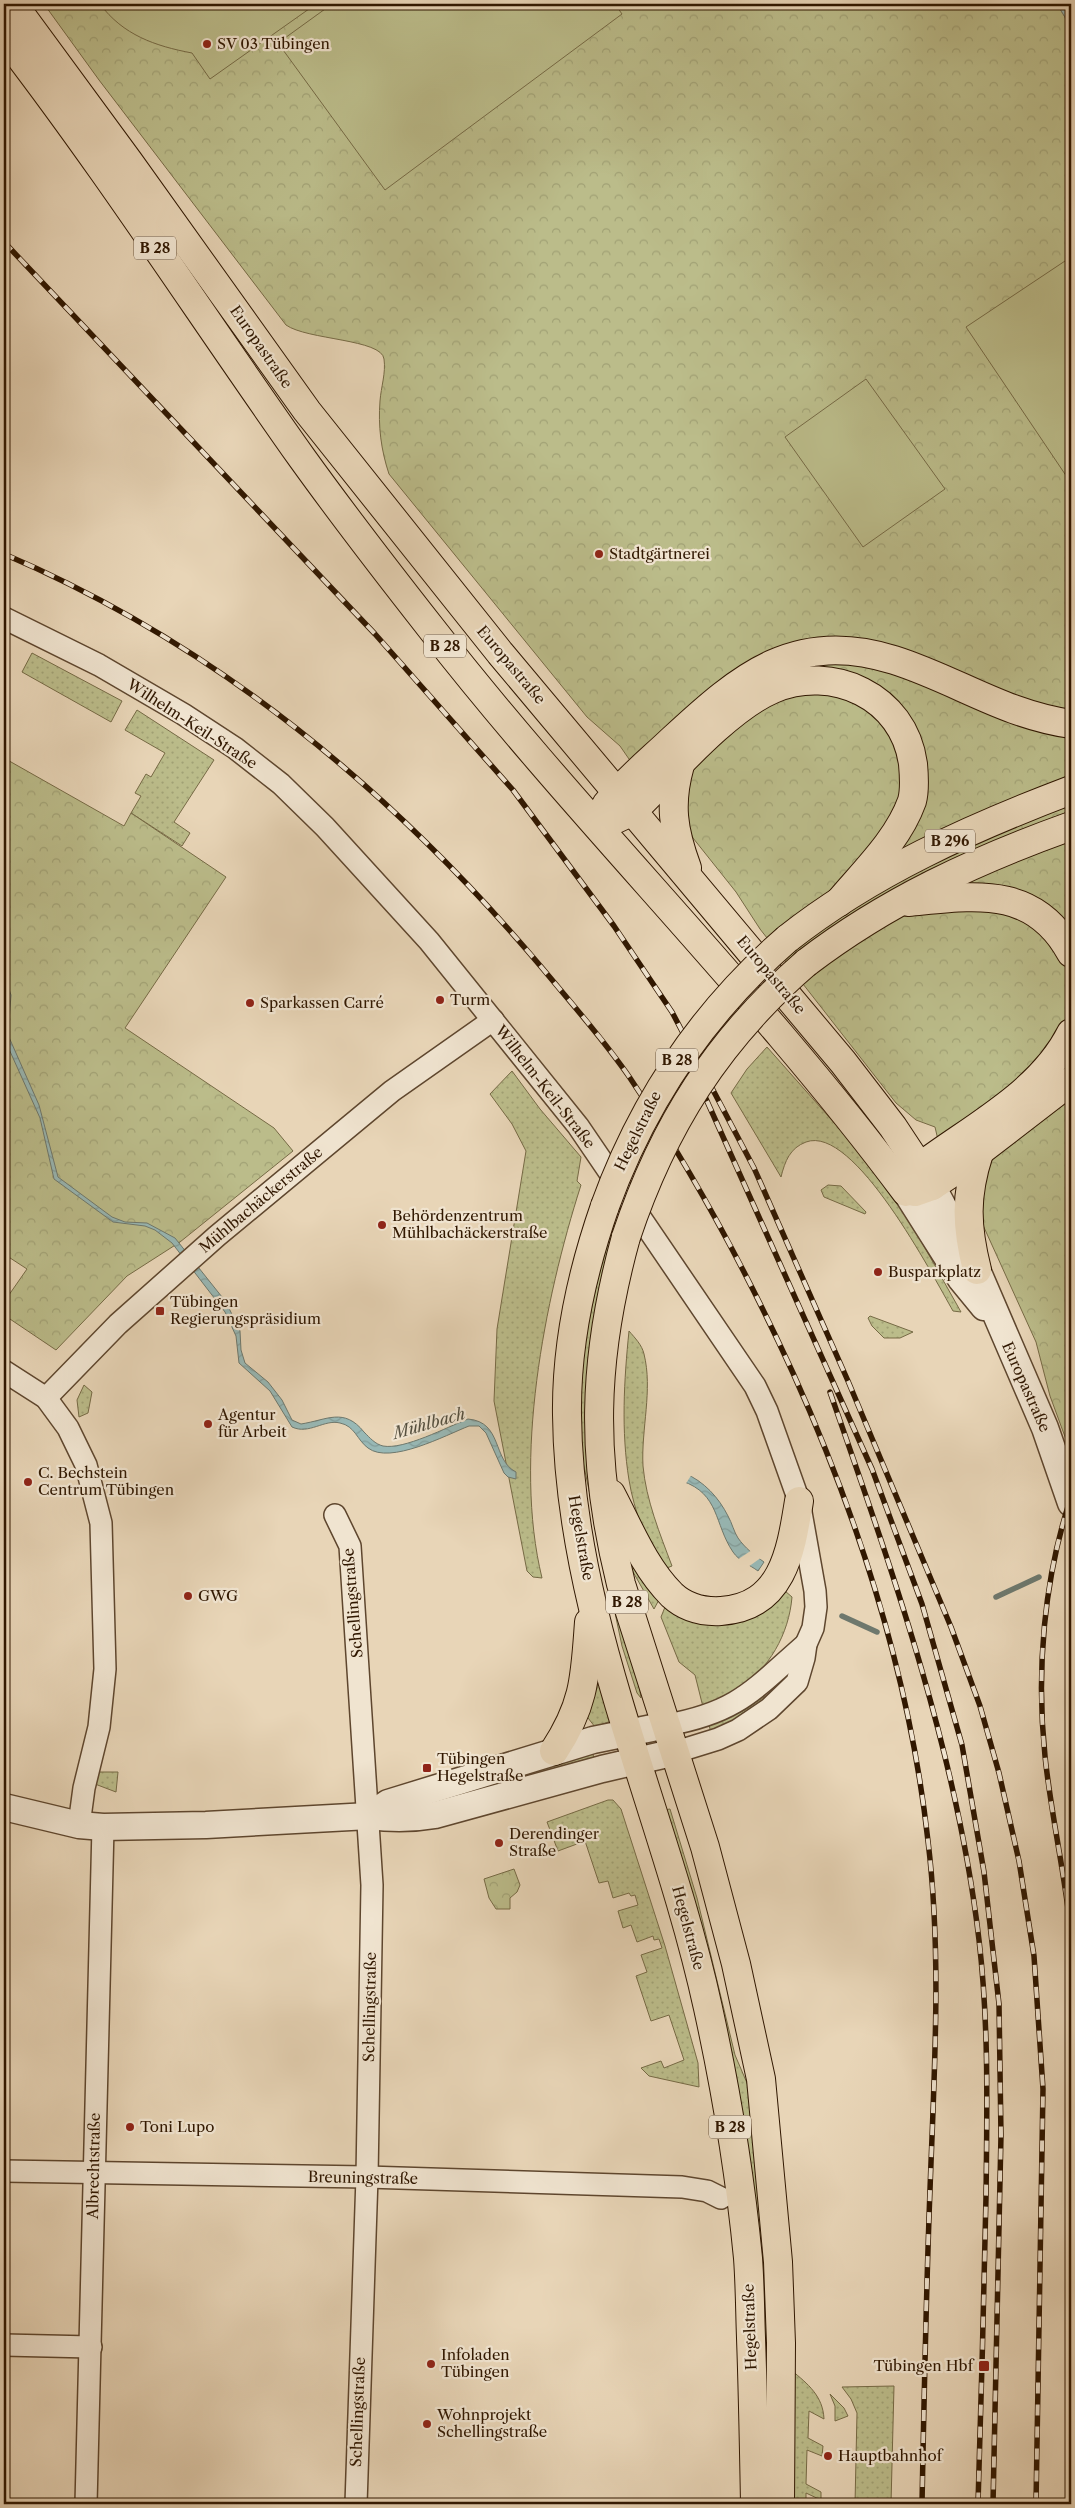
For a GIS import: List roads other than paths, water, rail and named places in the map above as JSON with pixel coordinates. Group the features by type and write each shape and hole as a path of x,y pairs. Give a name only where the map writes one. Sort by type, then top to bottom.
{"main road":[{"name":"Europastraße","path":"13,4 129,162 307,411 500,653 844,1062 927,1176"},
{"name":"Europastraße","path":"4,36 62,114 304,461 432,629 595,824 782,1036 856,1125 906,1192"},
{"path":"595,824 609,822 689,724 734,685 763,667 794,656 822,651 854,651 881,656 928,674 1004,708 1048,721 1071,724"},
{"path":"626,802 680,765 718,728 747,704 771,690 797,681 821,680 848,685 871,695 888,710 902,728 911,749 914,775 912,800 901,824 883,850 839,902"},
{"path":"680,765 674,786 673,819 679,846 694,883"},
{"name":"Hegelstraße","path":"755,2504 748,2261 725,2092 694,1950 615,1689 591,1594 575,1514 567,1400 571,1347 578,1305 587,1264 604,1206 648,1108 688,1044 734,989 788,939 839,902 913,858 1006,816 1071,790"},
{"name":"Hegelstraße","path":"780,2504 781,2343 778,2262 761,2079 726,1922 676,1752 621,1584 613,1549 601,1474 598,1416 601,1353 607,1312 626,1237 650,1170 695,1087 712,1062 753,1013 806,963 854,927 962,869 1071,826"},
{"path":"894,904 959,896 994,897 1018,903 1047,922 1064,941 1071,953"},
{"path":"906,1192 924,1190 927,1176 1038,1079 1057,1059 1071,1033"},
{"path":"927,1176 979,1153 1071,1081"},
{"path":"977,1270 967,1208 968,1189 979,1153"},
{"path":"601,1474 655,1574 674,1596 690,1607 709,1612 734,1610 757,1601 770,1590 790,1550 799,1502"},
{"name":"B 28","path":"554,1751 575,1715 583,1690 591,1594"}],"street":[{"name":"Wilhelm-Keil-Straße","path":"4,618 91,660 183,714 235,748 281,784 339,841 388,893 578,1126 755,1386 767,1411 799,1502 816,1590 814,1621 806,1644 797,1682 770,1709 738,1730 718,1740 676,1752"},
{"name":"Mühlbachäckerstraße","path":"46,1398 73,1368 198,1252 392,1091 493,1020"},
{"name":"Europastraße","path":"927,1176 977,1270 1000,1328 1045,1428 1071,1503"},
{"name":"Europastraße","path":"906,1192 961,1279 1000,1328"},
{"path":"4,1371 46,1398"},
{"name":"Albrechtstraße","path":"46,1398 68,1428 86,1466 101,1523 105,1669 99,1727 84,1788 91,1826 94,2173 86,2504"},
{"name":"Schellingstraße","path":"335,1515 350,1546 372,1885 368,2177 356,2504"},
{"name":"Wilhelm-Keil-Straße","path":"667,1725 700,1718 735,1704 758,1688 806,1644"},
{"path":"369,1816 388,1803 554,1751 629,1731 667,1725"},
{"path":"4,1807 91,1826 206,1825 369,1816 395,1820 435,1815 638,1760 676,1752"},
{"name":"Breuningstraße","path":"4,2171 368,2177 682,2187 707,2191 721,2198"},
{"path":"4,2345 91,2347"}],"water":[{"path":"1057,4 1071,4 1071,27"},
{"path":"4,975 11,995 8,1035 39,1105 58,1177 112,1217 125,1222 147,1223 175,1238 226,1302 240,1331 241,1350 245,1363 268,1382 282,1400 292,1420 301,1424 327,1418 342,1417 357,1424 378,1444 392,1446 414,1441 468,1419 479,1422 487,1427 503,1459 516,1472 516,1479 508,1477 504,1473 486,1433 479,1426 469,1426 418,1447 390,1453 378,1452 368,1448 353,1430 340,1423 328,1423 304,1429 292,1427 270,1391 239,1363 236,1336 225,1312 172,1243 155,1230 145,1226 113,1222 54,1179 40,1118 4,1038 7,1000"},
{"path":"684,1473 704,1485 720,1503 738,1538 764,1562 758,1571 735,1555 710,1502 694,1487 682,1481"}],"waterway":[{"name":"Mühlbach","path":"996,1597 1039,1577"},
{"name":"Mühlbach","path":"842,1616 877,1632"}],"railway":[{"path":"4,242 375,634 513,790 614,926 672,1012 754,1168 848,1381 951,1627 980,1706 999,1773 1019,1861 1034,1956 1043,2089 1036,2504"},
{"path":"4,554 82,591 157,632 229,679 298,730 364,784 486,904 588,1022 620,1064 653,1113 697,1185 737,1259 793,1373 840,1486 879,1602 909,1720 920,1780 928,1841 935,1928 936,2016 926,2308 922,2504"},
{"path":"689,1061 872,1469 922,1604 962,1745 984,1872 999,2004 1001,2135 993,2504"},
{"path":"830,1392 899,1594 939,1731 969,1870 979,1940 986,2036 987,2100 978,2504"},
{"path":"1071,1497 1054,1560 1049,1592 1044,1625 1041,1691 1045,1756 1071,1933"}],"place":[{"name":"SV 03 Tübingen","path":"207,44"},
{"name":"Stadtgärtnerei","path":"599,554"},
{"name":"Turm","path":"440,1000"},
{"name":"Sparkassen Carré","path":"250,1003"},
{"name":"Behördenzentrum Mühlbachäckerstraße","path":"382,1225"},
{"name":"Busparkplatz","path":"878,1272"},
{"name":"Tübingen Regierungspräsidium","path":"160,1311"},
{"name":"Agentur für Arbeit","path":"208,1424"},
{"name":"C. Bechstein Centrum Tübingen","path":"28,1482"},
{"name":"GWG","path":"188,1596"},
{"name":"Tübingen Hegelstraße","path":"427,1768"},
{"name":"Derendinger Straße","path":"499,1843"},
{"name":"Toni Lupo","path":"130,2127"},
{"name":"Infoladen Tübingen","path":"431,2364"},
{"name":"Tübingen Hbf","path":"984,2366"},
{"name":"Wohnprojekt Schellingstraße","path":"427,2424"},
{"name":"Hauptbahnhof","path":"828,2456"}]}
